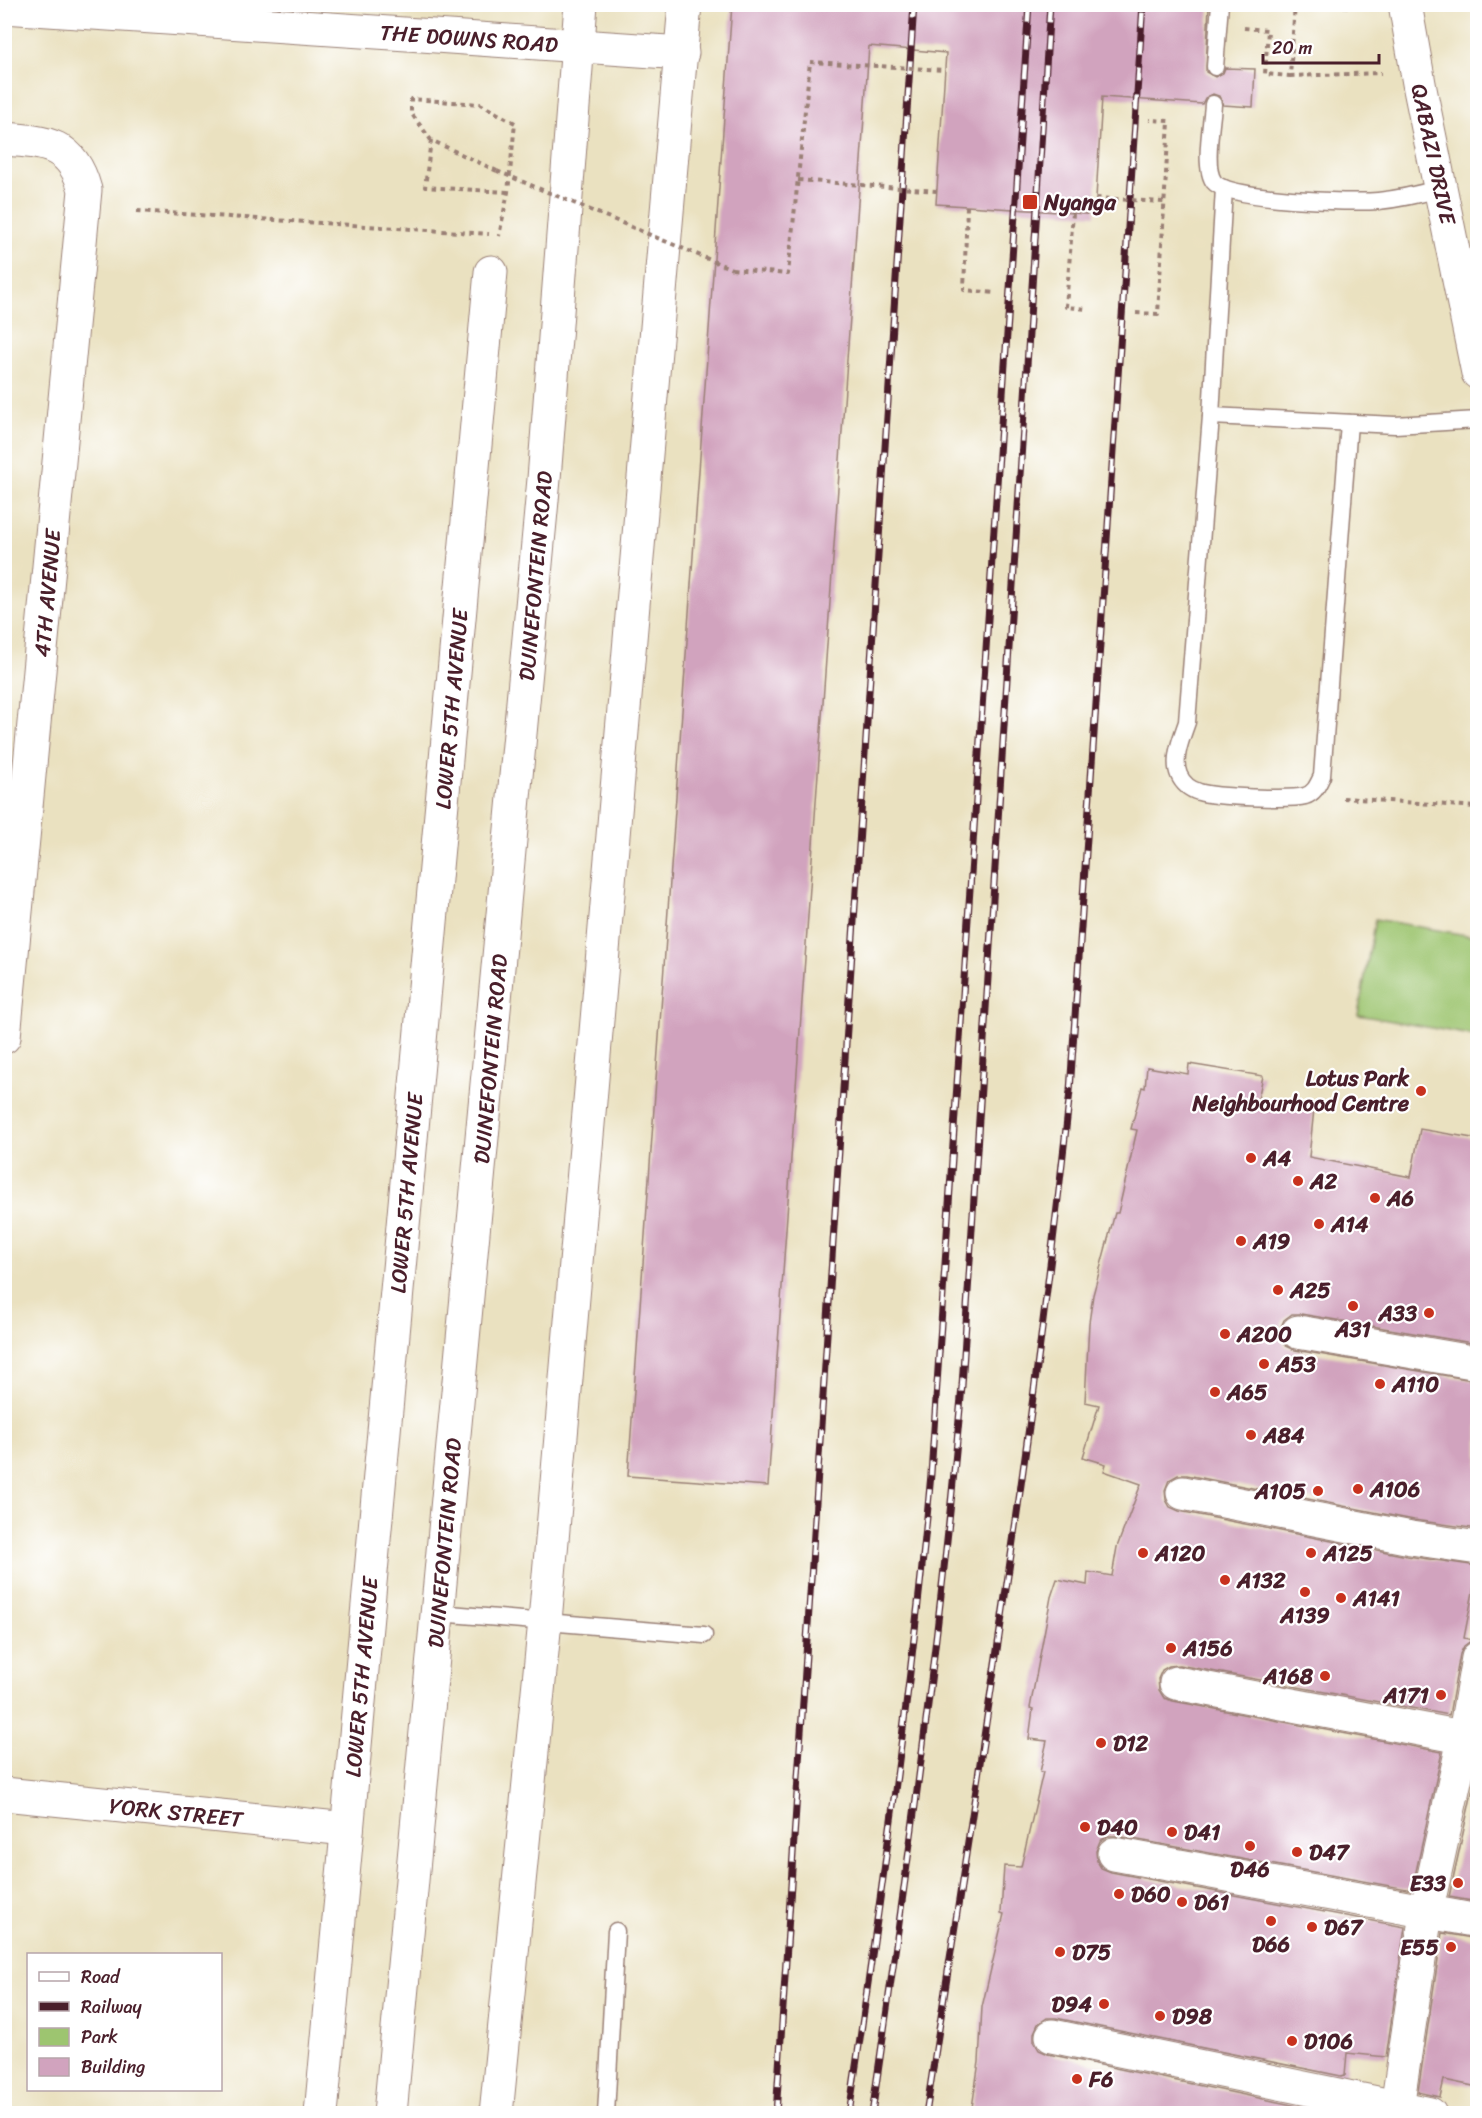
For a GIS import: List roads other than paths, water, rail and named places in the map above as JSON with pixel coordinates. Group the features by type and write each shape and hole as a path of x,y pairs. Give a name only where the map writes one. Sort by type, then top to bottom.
{"street":[{"name":"DUINEFONTEIN ROAD","path":"390,2114 544,479 581,4"},
{"path":"496,2114 545,1622 625,674 685,4"},
{"name":"QABAZI DRIVE","path":"1406,4 1478,373"},
{"name":"THE DOWNS ROAD","path":"4,7 268,23 682,53"},
{"name":"4TH AVENUE","path":"4,139 34,141 68,154 80,169 85,190 4,1037"},
{"name":"LOWER 5TH AVENUE","path":"321,2114 491,272"},
{"path":"1298,1332 1478,1363"},
{"path":"1183,1493 1411,1538 1478,1548"},
{"path":"1397,2110 1426,1912 1471,1740 1478,1658"},
{"path":"1176,1683 1471,1740"},
{"name":"YORK STREET","path":"4,1794 347,1829"},
{"path":"1114,1854 1478,1921"},
{"path":"1052,2036 1397,2110 1430,2114"}],"lane":[{"path":"1215,68 1220,4"},
{"path":"1213,104 1210,172 1215,183 1224,188 1253,195 1328,201 1376,201 1410,197 1441,188"},
{"path":"1224,188 1211,416 1187,722 1176,759 1178,774 1186,786 1200,793 1291,797 1307,795 1317,788 1322,776 1349,423"},
{"path":"1211,416 1395,425 1478,420"},
{"path":"438,1612 704,1635"},
{"path":"606,2114 616,1931"}],"railway":[{"path":"776,2114 914,4"},
{"path":"849,2114 905,1714 931,1474 1029,4"},
{"path":"872,2114 934,1659 962,1386 1050,4"},
{"path":"926,2114 1022,1475 1040,1347 1070,1091 1143,4"}],"place":[{"name":"Nyanga","path":"1030,202"},
{"name":"Lotus Park Neighbourhood Centre","path":"1421,1091"},
{"name":"A4","path":"1251,1158"},
{"name":"A2","path":"1298,1181"},
{"name":"A6","path":"1375,1198"},
{"name":"A14","path":"1319,1224"},
{"name":"A19","path":"1241,1241"},
{"name":"A25","path":"1278,1290"},
{"name":"A31","path":"1353,1306"},
{"name":"A33","path":"1429,1313"},
{"name":"A200","path":"1225,1334"},
{"name":"A53","path":"1264,1364"},
{"name":"A110","path":"1380,1384"},
{"name":"A65","path":"1215,1392"},
{"name":"A84","path":"1251,1435"},
{"name":"A106","path":"1358,1489"},
{"name":"A105","path":"1318,1491"},
{"name":"A120","path":"1143,1553"},
{"name":"A125","path":"1311,1553"},
{"name":"A132","path":"1225,1580"},
{"name":"A139","path":"1305,1592"},
{"name":"A141","path":"1341,1598"},
{"name":"A156","path":"1171,1648"},
{"name":"A168","path":"1325,1676"},
{"name":"A171","path":"1441,1695"},
{"name":"D12","path":"1101,1743"},
{"name":"D40","path":"1085,1827"},
{"name":"D41","path":"1172,1832"},
{"name":"D46","path":"1250,1846"},
{"name":"D47","path":"1297,1852"},
{"name":"E33","path":"1458,1883"},
{"name":"D60","path":"1119,1894"},
{"name":"D61","path":"1182,1902"},
{"name":"D66","path":"1271,1921"},
{"name":"D67","path":"1312,1927"},
{"name":"E55","path":"1451,1947"},
{"name":"D75","path":"1060,1952"},
{"name":"D94","path":"1104,2004"},
{"name":"D98","path":"1160,2016"},
{"name":"D106","path":"1292,2041"},
{"name":"F6","path":"1077,2079"}]}
